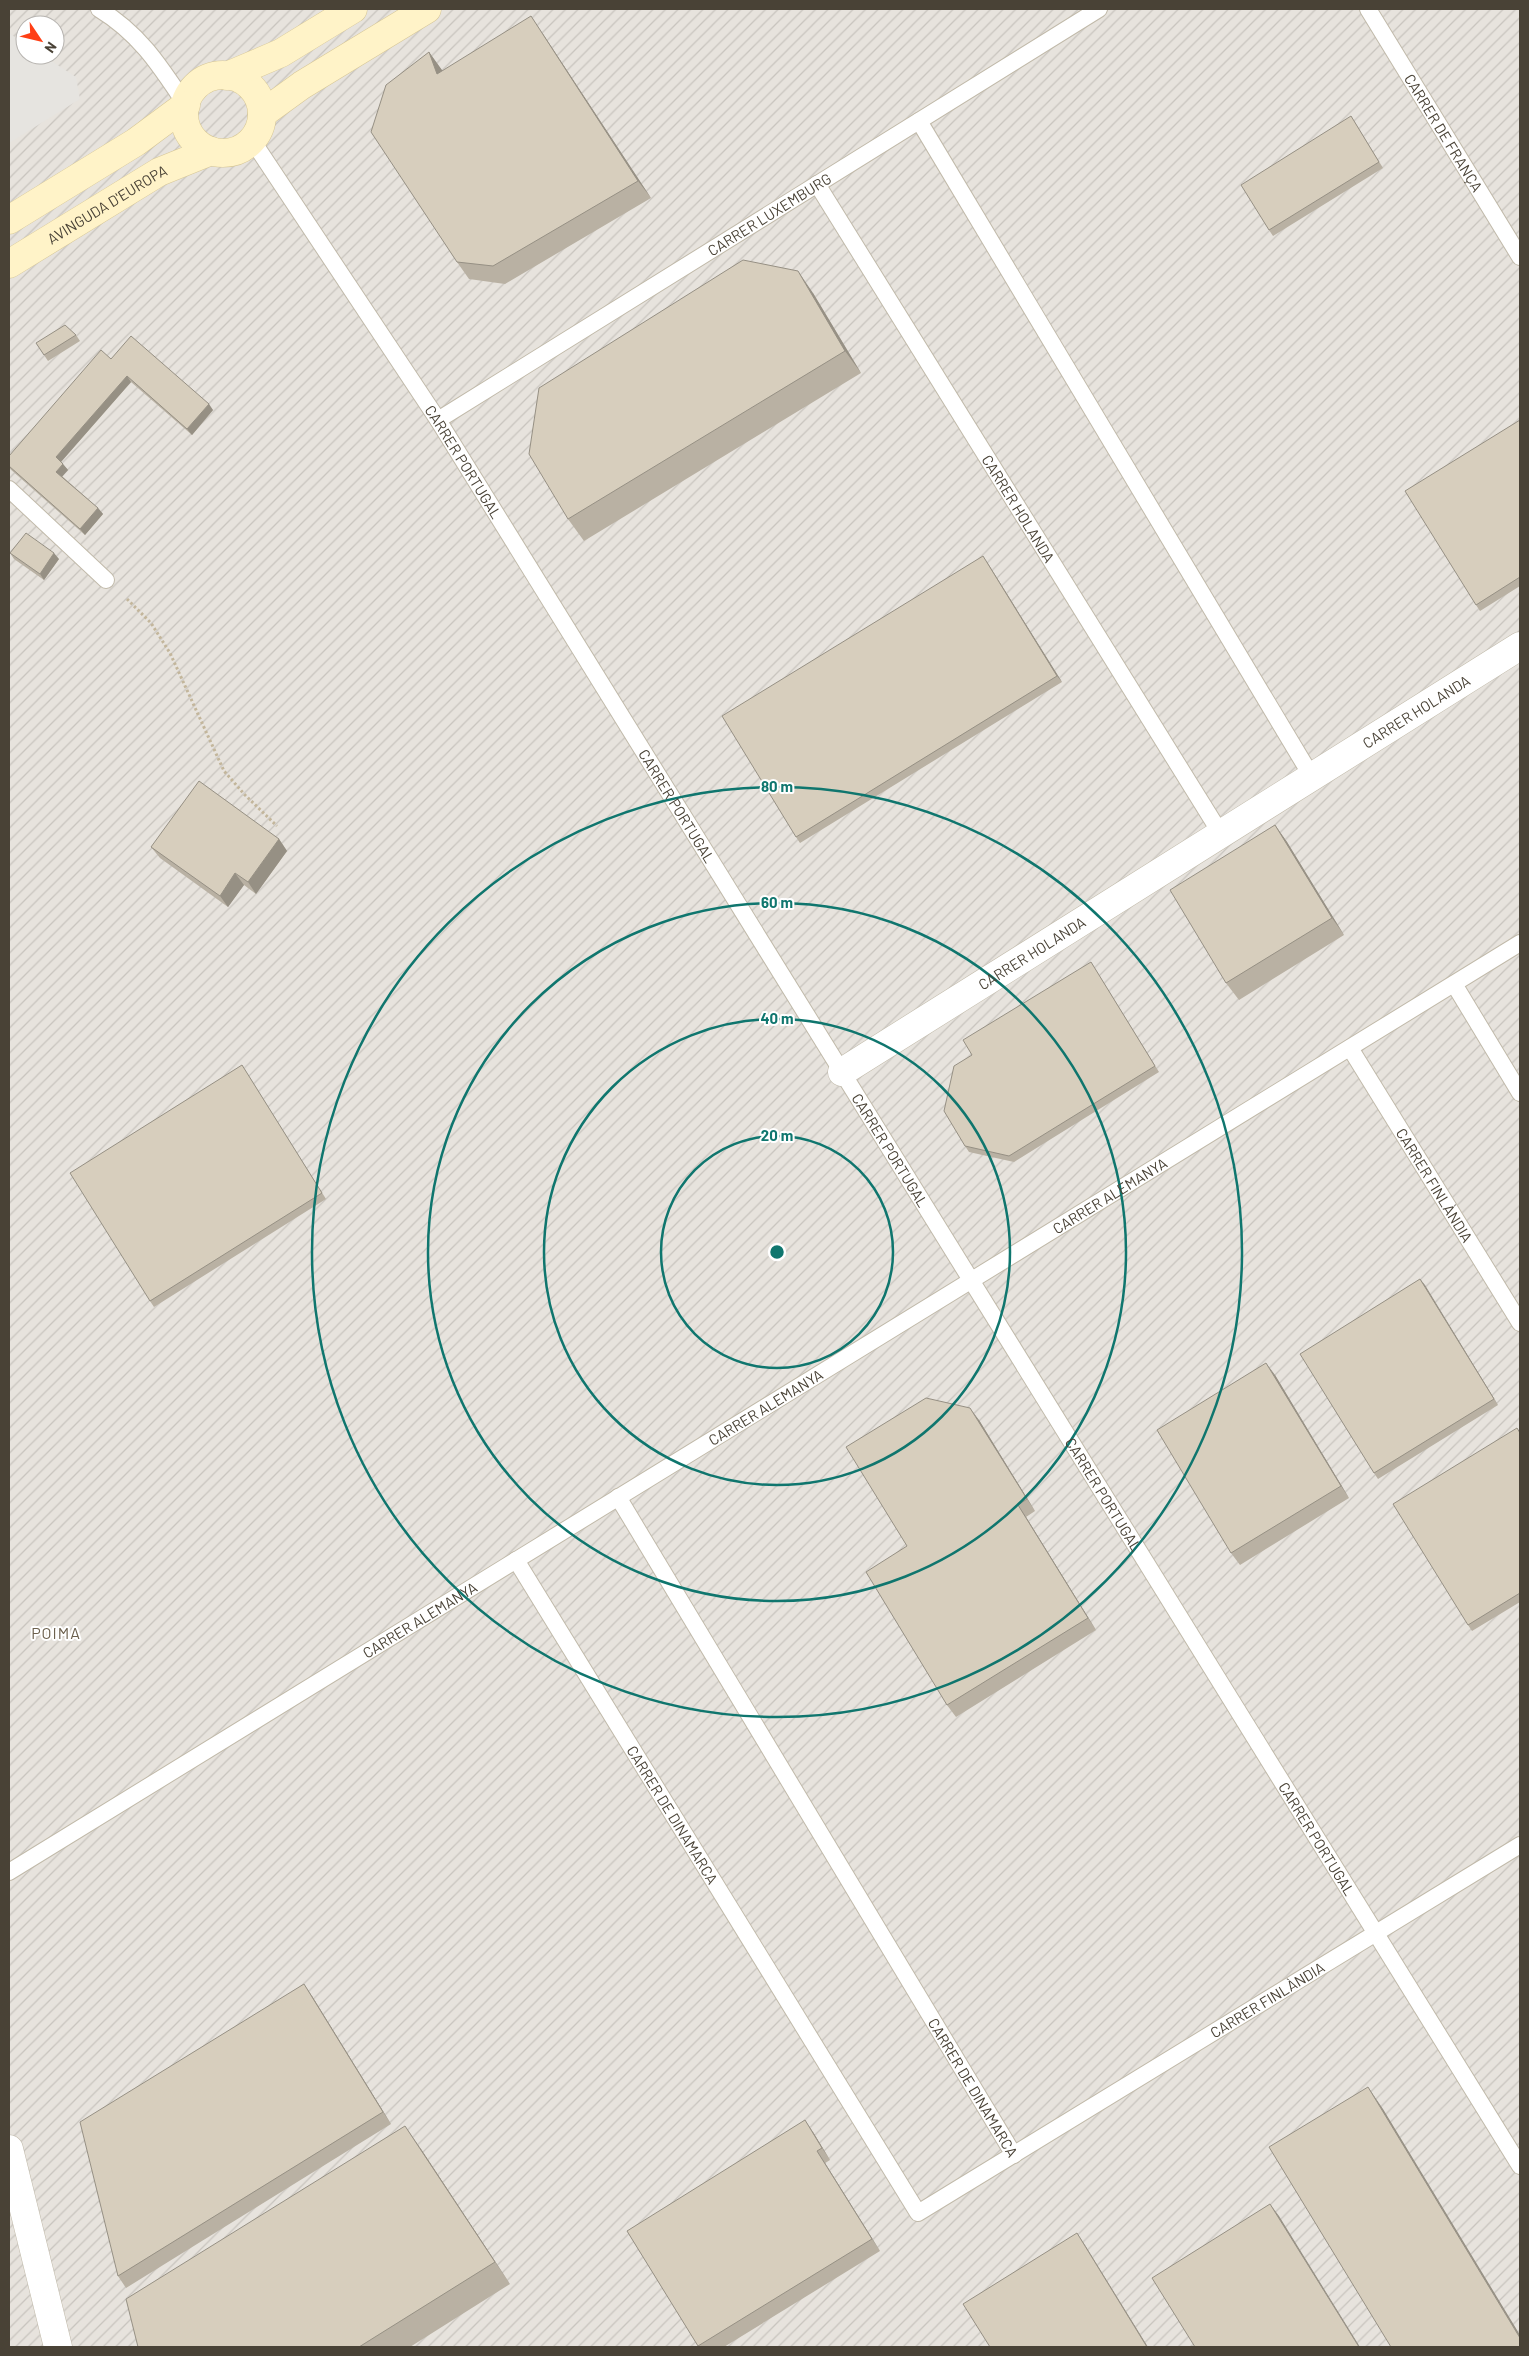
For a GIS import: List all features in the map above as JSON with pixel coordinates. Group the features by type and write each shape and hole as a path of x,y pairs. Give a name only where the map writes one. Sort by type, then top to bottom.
{"street":[{"path":"210,151 200,146 187,128 184,116 190,95 205,80 227,76 282,53 353,9"},
{"path":"262,114 302,85 427,9"},
{"path":"227,76 248,84 261,103 262,114 258,132 252,140"},
{"path":"9,220 136,142 186,105"},
{"name":"AVINGUDA D'EUROPA","path":"9,264 159,172 210,151 234,152 252,140"},
{"name":"CARRER HOLANDA","path":"842,1072 1520,646"},
{"path":"9,2149 58,2347"}],"lane":[{"path":"99,9 117,20 146,47 186,105"},
{"name":"CARRER LUXEMBURG","path":"438,420 1099,9"},
{"name":"CARRER DE FRANÇA","path":"1368,9 1520,257"},
{"path":"919,121 1312,777"},
{"name":"CARRER PORTUGAL","path":"252,140 438,420 1520,2166"},
{"name":"CARRER HOLANDA","path":"817,184 1221,834"},
{"path":"9,489 106,580"},
{"name":"CARRER ALEMANYA","path":"9,1872 1520,943"},
{"path":"1454,984 1520,1093"},
{"name":"CARRER FINLÀNDIA","path":"1350,1048 1520,1323"},
{"name":"CARRER DE DINAMARCA","path":"516,1560 918,2213 1014,2154 618,1497"},
{"name":"CARRER FINLÀNDIA","path":"1014,2154 1520,1845"}],"path":[{"path":"106,580 151,623 170,652 224,771 245,795 277,826"}],"shaded area":[{"path":"9,9 1520,9 1520,2347 9,2347"},
{"path":"9,33 15,37 15,65 57,65 76,77 80,99 9,143"}],"building":[{"path":"531,16 638,181 493,266 457,262 371,132 386,85 429,52 437,74"},
{"path":"1351,116 1379,162 1269,230 1241,185"},
{"path":"743,260 798,271 845,351 568,519 529,454 539,388"},
{"path":"65,325 76,335 44,355 36,343"},
{"path":"131,336 209,404 187,429 127,376 56,457 63,464 56,472 98,508 80,529 9,466 9,456 101,350 111,359"},
{"path":"1520,420 1520,577 1476,605 1405,491"},
{"path":"26,533 54,553 40,574 10,553"},
{"path":"983,556 1057,676 796,837 722,716"},
{"path":"199,781 279,839 248,882 235,873 220,896 151,847"},
{"path":"1275,825 1332,918 1226,983 1170,890"},
{"path":"1091,962 1155,1066 1009,1156 965,1146 944,1111 954,1066 972,1055 963,1040"},
{"path":"242,1065 322,1193 150,1301 70,1173"},
{"path":"1420,1279 1494,1399 1374,1473 1300,1354"},
{"path":"1266,1363 1341,1486 1231,1553 1157,1430"},
{"path":"926,1398 970,1408 1027,1499 1018,1505 1088,1618 947,1705 866,1572 907,1546 846,1447"},
{"path":"1517,1428 1520,1433 1520,1593 1468,1625 1393,1504"},
{"path":"304,1984 383,2112 118,2276 80,2122"},
{"path":"1368,2087 1520,2338 1520,2347 1391,2347 1269,2147"},
{"path":"805,2120 822,2148 817,2151 872,2239 698,2346 627,2231"},
{"path":"405,2126 495,2262 359,2347 138,2347 126,2299"},
{"path":"1270,2204 1359,2347 1195,2347 1152,2278"},
{"path":"1077,2233 1147,2347 990,2347 963,2304"}],"district":[{"name":"POIMA","path":"56,1632"}]}
